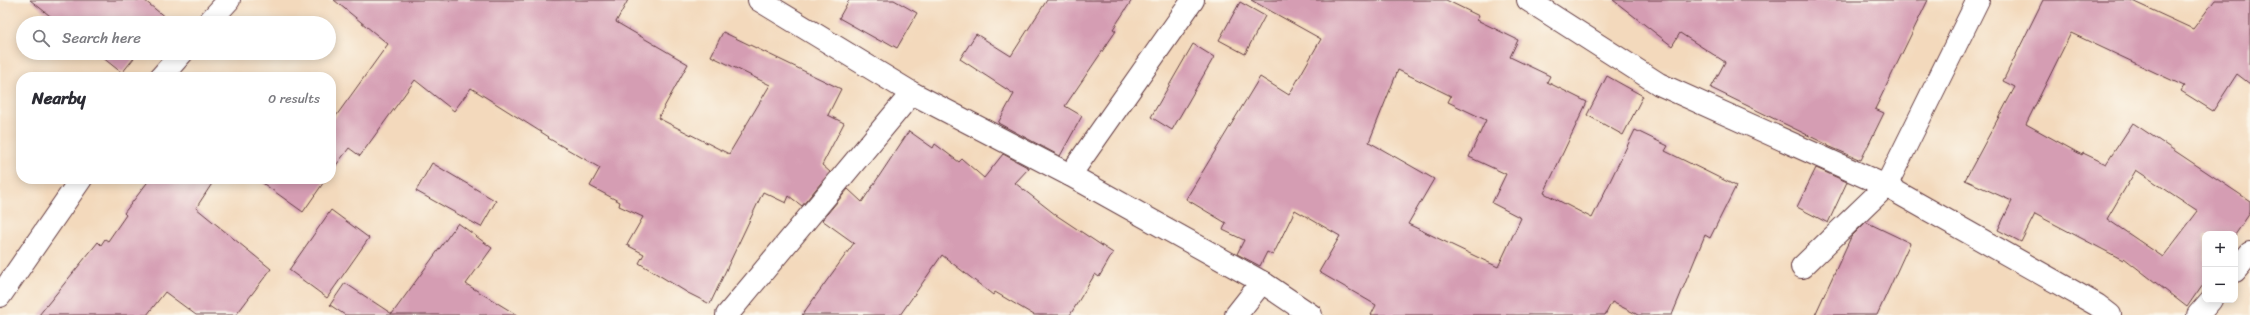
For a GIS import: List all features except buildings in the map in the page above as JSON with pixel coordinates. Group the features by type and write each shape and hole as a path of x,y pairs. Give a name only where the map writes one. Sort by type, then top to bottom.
{"street":[{"path":"214,16 228,0"},
{"path":"760,0 912,93 1070,175 1262,282 1311,315"},
{"path":"1070,175 1193,0"},
{"path":"1528,0 1659,84 1886,186 2097,305 2110,315"},
{"path":"1802,267 1886,186 1978,0"},
{"path":"165,72 176,60"},
{"path":"727,315 912,93"},
{"path":"0,296 78,184"},
{"path":"2238,267 2250,253"},
{"path":"1236,315 1262,282"},
{"path":"2198,315 2208,303"}]}
